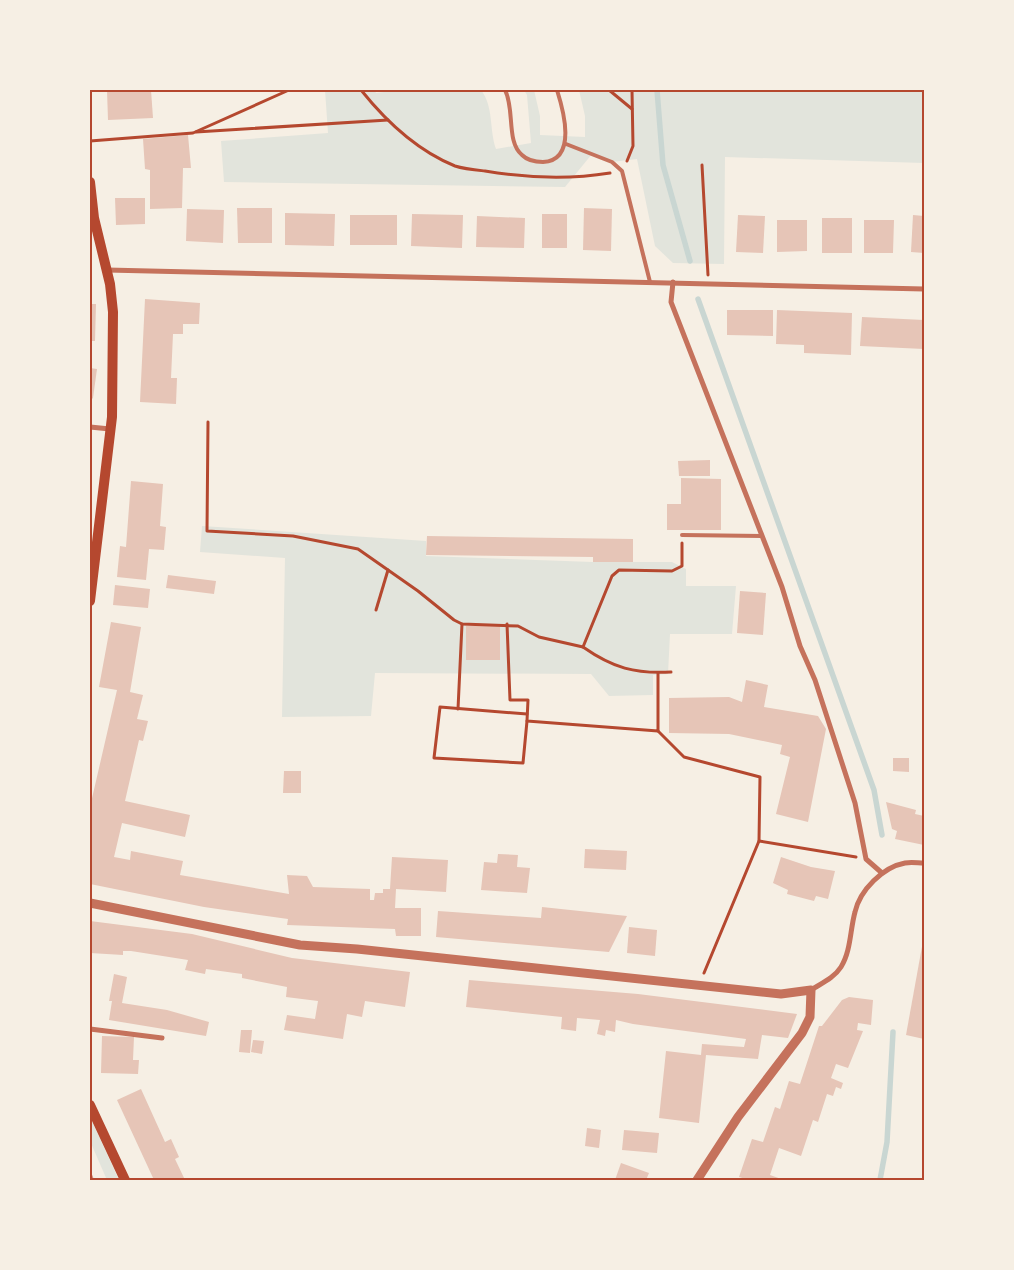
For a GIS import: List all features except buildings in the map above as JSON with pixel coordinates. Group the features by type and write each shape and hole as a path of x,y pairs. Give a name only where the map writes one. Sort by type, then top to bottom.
{"main road":[{"path":"90,182 98,239 107,270 113,312 110,429 90,601"},
{"path":"90,1105 125,1180"}],"street":[{"path":"107,270 924,289"},
{"path":"673,282 671,302 782,587 800,646 815,680 855,803 866,859 882,873"},
{"path":"90,427 110,429"},
{"path":"90,903 300,945 357,949 781,994 811,990 832,978 841,968 846,954 855,909 866,889 882,873 904,863 924,863"},
{"path":"697,1180 738,1117 802,1033 810,1017 811,990"},
{"path":"90,1029 162,1038"}],"lane":[{"path":"505,90 510,100 514,144 521,155 533,162 547,162 558,155 566,144 566,125 557,90"},
{"path":"566,144 612,162 622,171 650,282"},
{"path":"682,535 762,536"}],"path":[{"path":"193,133 289,90"},
{"path":"361,90 388,120 424,149 456,166 521,177 575,178 622,171 633,146 632,90"},
{"path":"609,90 632,110"},
{"path":"90,141 388,120"},
{"path":"702,165 708,283"},
{"path":"208,422 207,531 294,536 358,549 462,624 507,624 518,626 538,637 583,647 605,662 642,673 671,672"},
{"path":"583,647 612,576 619,570 672,571 682,566 682,535"},
{"path":"376,610 388,570"},
{"path":"458,709 462,624"},
{"path":"507,624 510,700 528,700 527,721 523,763 434,758 440,707 527,714"},
{"path":"658,673 658,730 684,758 760,777 759,841 699,986"},
{"path":"527,721 658,730"},
{"path":"759,841 866,859"}],"shaded area":[{"path":"325,90 375,90 376,93 400,90 481,90 490,111 496,149 531,143 527,95 524,90 534,90 540,116 540,135 585,137 585,116 579,90 924,90 924,163 725,157 724,264 673,263 655,246 637,159 612,162 592,154 565,187 224,182 221,141 328,133"},
{"path":"202,526 426,541 426,556 593,562 672,562 686,569 686,586 736,586 732,634 670,634 668,674 653,675 653,695 609,696 591,674 375,673 371,716 282,717 285,558 200,552"},
{"path":"90,1117 119,1180 107,1180 90,1141"}],"waterway":[{"path":"657,90 663,165 690,261"},
{"path":"698,299 874,790 882,835"},
{"path":"880,1180 887,1142 893,1032"}],"railway":[{"path":"90,1175 92,1180"}]}
